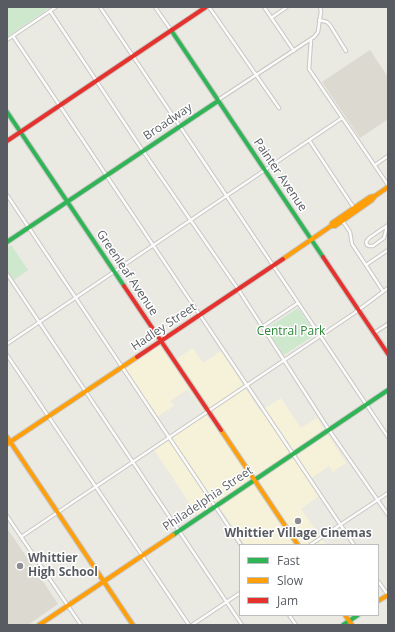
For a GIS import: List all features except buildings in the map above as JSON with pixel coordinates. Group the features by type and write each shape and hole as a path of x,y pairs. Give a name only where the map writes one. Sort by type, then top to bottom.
{"street":[{"path":"7,40 56,7"},
{"path":"100,7 388,437"},
{"name":"Painter Avenue","path":"155,7 388,354"},
{"path":"7,141 206,7"},
{"path":"210,7 279,108"},
{"path":"264,7 294,51"},
{"path":"271,18 287,7"},
{"path":"320,7 318,32 311,40 309,69 388,186"},
{"path":"50,11 143,151 238,289 329,430 388,515"},
{"path":"320,20 327,22 330,25 346,51"},
{"path":"13,36 353,544"},
{"name":"Broadway","path":"7,242 311,40"},
{"name":"Greenleaf Avenue","path":"7,112 297,544"},
{"path":"7,344 342,118"},
{"path":"309,140 355,210"},
{"path":"375,165 388,156"},
{"name":"Hadley Street","path":"8,443 331,226 335,226 342,219 372,200 388,186"},
{"path":"7,195 240,544"},
{"path":"342,219 350,232 352,244 383,291"},
{"path":"388,225 384,238 373,246 367,245 366,242 369,238 388,225"},
{"path":"366,265 388,250"},
{"path":"7,274 242,625"},
{"path":"21,537 95,486 209,412 388,288"},
{"path":"262,327 298,303"},
{"path":"374,333 388,324"},
{"path":"7,355 189,625"},
{"name":"Philadelphia Street","path":"39,625 388,390"},
{"path":"7,437 8,443 57,512 133,625"},
{"path":"312,544 388,493"},
{"path":"7,516 81,625"},
{"path":"379,582 388,595 379,601"},
{"path":"192,625 239,594"},
{"path":"290,616 296,625"},
{"path":"343,625 350,623"}],"shaded area":[{"path":"370,50 388,77 388,119 360,138 322,82"},
{"path":"160,345 171,362 193,348 203,363 221,351 260,411 281,398 301,428 317,418 346,463 333,472 329,466 309,480 319,496 301,509 325,544 244,544 217,503 198,515 154,450 206,415 188,389 170,401 174,406 157,417 126,368"},
{"name":"Whittier High School","path":"7,528 58,604 28,625 7,625"}],"green space":[{"path":"7,7 51,7 7,37"},
{"path":"11,245 28,270 14,280 7,270 7,248"},
{"name":"Central Park","path":"298,308 316,334 284,355 266,329"}],"traffic: fast":[{"path":"171,30 323,257"},
{"path":"7,242 218,101"},
{"path":"7,112 124,286"},
{"path":"173,535 388,390"},
{"path":"343,625 356,616"}],"traffic: slow":[{"path":"283,259 331,226 332,223 370,197 375,196 388,187"},
{"path":"331,226 335,226 372,200 375,196"},
{"path":"7,444 137,357"},
{"path":"221,430 297,544"},
{"path":"7,437 133,625"},
{"path":"39,625 173,535"},
{"path":"379,600 388,595"},
{"path":"346,616 352,625"}],"traffic: jam":[{"path":"7,141 206,7"},
{"path":"323,257 388,354"},
{"path":"137,357 283,259"},
{"path":"124,286 221,430"}],"place":[{"name":"Whittier Village Cinemas","path":"298,521"},
{"name":"Whittier High School","path":"20,566"}]}
